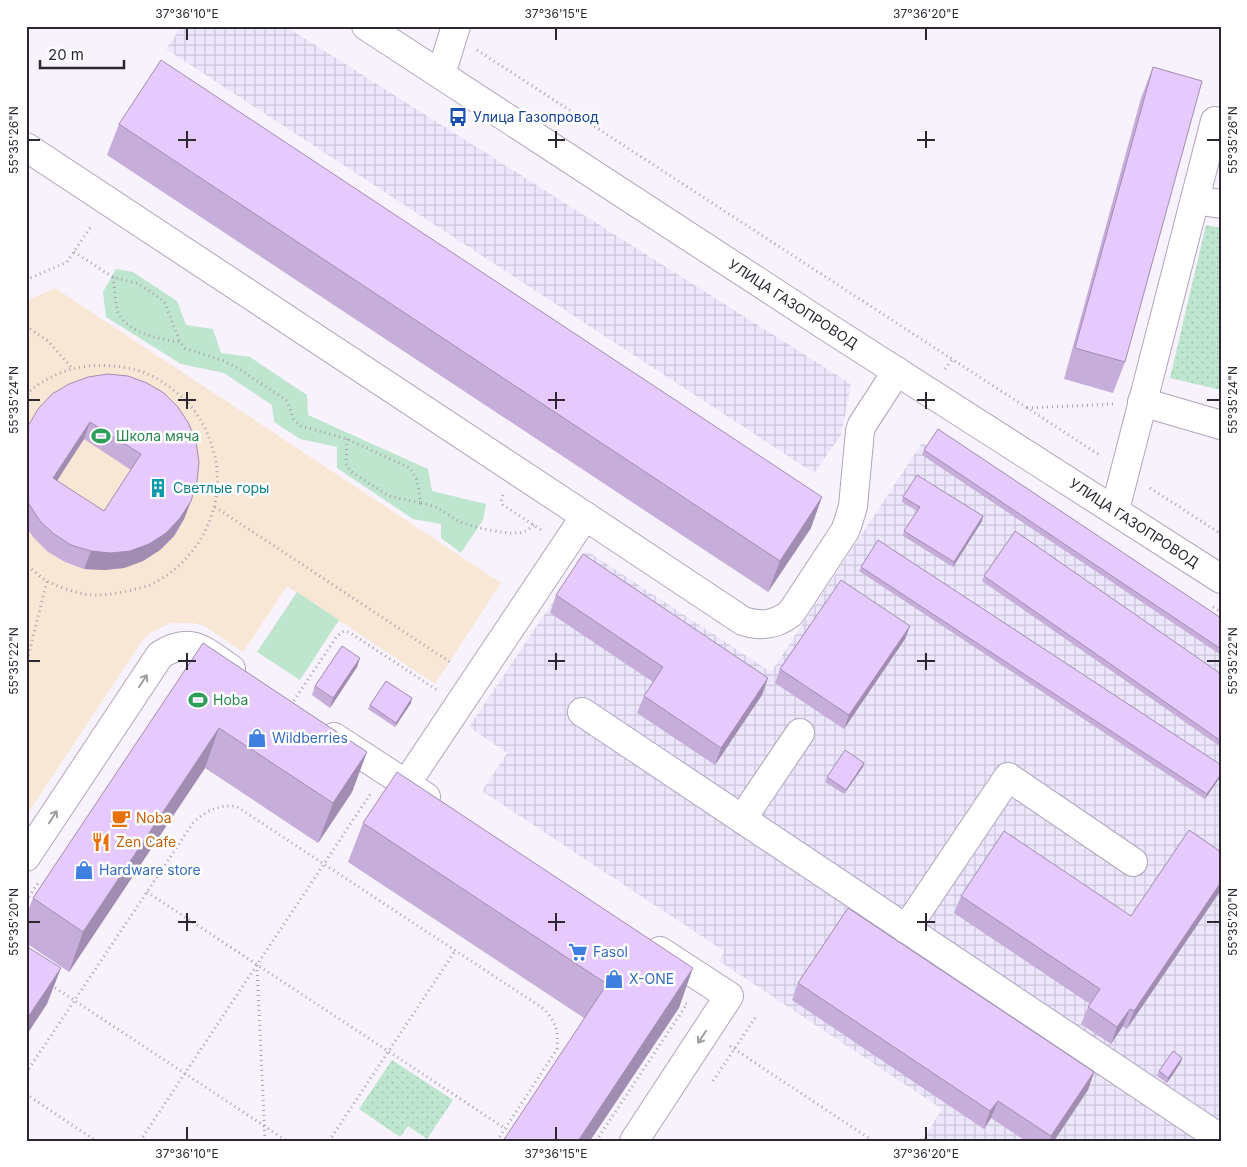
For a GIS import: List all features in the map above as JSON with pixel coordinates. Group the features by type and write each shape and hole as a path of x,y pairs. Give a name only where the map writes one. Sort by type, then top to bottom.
{"street":[{"name":"УЛИЦА ГАЗОПРОВОД","path":"366,26 1221,579"},
{"path":"442,74 454,30"},
{"path":"1115,510 1215,120"},
{"path":"26,147 743,621 761,625 778,622 791,613 845,531 853,506 860,431 897,371"},
{"path":"1194,200 1221,204"},
{"path":"1142,402 1221,425"},
{"path":"406,784 584,516"},
{"path":"34,867 160,655 174,648 196,646 248,680"},
{"path":"290,708 448,811"},
{"path":"582,712 1221,1139"},
{"path":"742,819 800,733"},
{"path":"906,929 1008,778 1133,862"},
{"path":"634,1141 729,996 637,936"}],"path":[{"path":"454,30 1026,408 1221,534"},
{"path":"26,280 62,265 69,260 108,201"},
{"path":"74,252 113,277 139,284 162,299 180,342 190,351 230,364 287,401 294,420 301,426 347,439 410,468 417,480 421,503"},
{"path":"113,277 118,311 126,322 148,336 180,342"},
{"path":"26,326 48,341 72,368"},
{"path":"26,394 41,382 72,368 106,364 140,370 170,386 195,410 211,440 218,473 215,507 202,539 179,566 150,585 115,594 81,593 47,581 26,565"},
{"path":"1026,408 1142,402"},
{"path":"347,439 346,463 350,471 389,496 439,508 462,522 501,532 518,533 528,530 534,525"},
{"path":"215,507 449,662"},
{"path":"26,665 47,581"},
{"path":"290,708 337,636 344,631 349,632 438,691"},
{"path":"362,789 378,800"},
{"path":"140,1141 366,800"},
{"path":"26,1073 193,823 203,813 220,806 236,806 544,1009 552,1018 557,1028 557,1049 498,1141"},
{"path":"26,901 34,867"},
{"path":"147,892 506,1129"},
{"path":"328,1141 455,951"},
{"path":"257,964 266,1141"},
{"path":"50,985 286,1141"},
{"path":"596,1141 687,1004 679,999"},
{"path":"713,1081 757,1015"},
{"path":"713,1021 724,1028 724,1041 734,1049 873,1141"},
{"path":"26,1094 96,1141"}],"shaded area":[{"path":"182,26 285,26 851,384 841,435 814,473 166,49"},
{"path":"55,288 501,583 435,684 287,586 243,652 204,626 193,623 171,623 150,633 143,640 28,813 26,811 26,301"},
{"path":"922,443 1221,639 1221,1141 922,1141 942,1109 719,961 724,951 482,791 507,753 469,727 587,551 771,672"}],"green space":[{"path":"1206,225 1221,228 1221,390 1170,378"},
{"path":"116,269 133,272 177,301 186,325 213,329 221,353 250,357 307,395 308,415 428,469 432,491 486,504 483,520 461,553 441,538 441,524 413,519 337,468 337,447 300,439 274,422 272,405 224,373 181,364 106,317 103,292"},
{"path":"297,592 339,620 300,680 257,652"},
{"path":"392,1060 453,1100 427,1139 408,1126 400,1137 359,1109"}],"building":[{"path":"161,60 822,497 780,561 119,124"},
{"path":"1153,67 1202,81 1125,362 1075,348"},
{"name":"Светлые горы","path":"108,374 128,376 147,383 164,393 178,407 189,424 196,442 199,462 197,482 191,501 180,518 166,533 149,544 130,551 111,553 91,551 71,545 54,534 40,521 26,497 26,430 28,426 38,409 52,394 69,384 88,377","holes":["90,422 141,454 104,511 53,478"]},
{"path":"938,429 1221,618 1221,649 924,450"},
{"path":"917,475 983,516 954,562 904,531 920,507 903,497"},
{"path":"1015,531 1221,674 1221,741 984,576"},
{"path":"878,540 1221,765 1221,774 1207,794 861,567"},
{"path":"583,554 768,678 721,748 644,696 663,667 556,595"},
{"path":"841,580 910,626 849,715 780,669"},
{"path":"203,643 367,752 333,803 219,728 83,932 33,898"},
{"path":"342,646 360,658 333,698 315,686"},
{"path":"386,681 412,698 396,723 370,705"},
{"path":"845,750 864,763 846,790 827,777"},
{"path":"397,772 693,968 578,1141 503,1141 607,984 363,823"},
{"path":"1189,830 1221,852 1221,882 1134,1011 1130,1009 1117,1027 1088,1007 1100,989 961,896 1004,831 1131,916"},
{"path":"848,908 1094,1072 1051,1136 998,1101 990,1111 798,983"},
{"path":"26,946 61,968 26,1020"},
{"path":"1173,1051 1182,1058 1168,1078 1159,1071"}],"place":[{"name":"Улица Газопровод","path":"458,117"},
{"name":"Школа мяча","path":"101,436"},
{"name":"Светлые горы","path":"158,488"},
{"name":"Hoba","path":"198,700"},
{"name":"Wildberries","path":"257,738"},
{"name":"Noba","path":"121,818"},
{"name":"Zen Cafe","path":"101,842"},
{"name":"Hardware store","path":"84,870"},
{"name":"Fasol","path":"578,952"},
{"name":"X-ONE","path":"614,979"}]}
